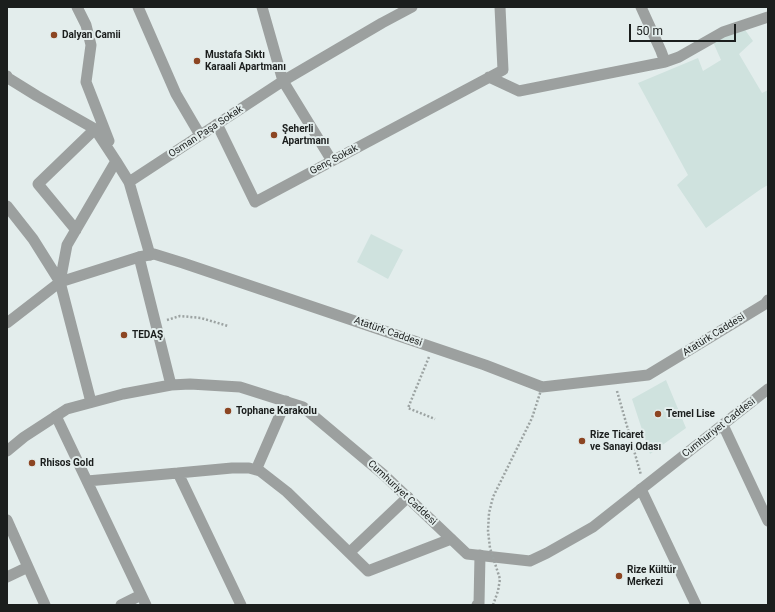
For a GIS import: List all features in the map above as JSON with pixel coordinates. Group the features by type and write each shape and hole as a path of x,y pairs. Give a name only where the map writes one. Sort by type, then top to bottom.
{"street":[{"path":"77,7 86,25 91,46 86,82 116,161"},
{"path":"138,7 176,94 200,135"},
{"path":"262,7 283,82 332,161"},
{"name":"Osman Paşa Sokak","path":"129,182 283,82 382,23 412,7"},
{"name":"Genç Sokak","path":"217,124 255,202 503,70 500,7"},
{"path":"641,7 665,62"},
{"path":"489,77 519,91 665,62 679,57 723,32 768,17"},
{"path":"7,76 37,96 95,129 129,182 144,256 155,322 171,385"},
{"path":"76,230 38,184 95,129"},
{"path":"60,282 67,245 116,161"},
{"path":"7,206 33,239 60,282 91,402"},
{"name":"Atatürk Caddesi","path":"7,323 60,282 154,254 484,365 542,387 648,375 765,304 768,300"},
{"name":"Cumhuriyet Caddesi","path":"7,451 24,437 67,409 91,402 171,385 190,384 240,387 303,407 384,475 467,554 530,561 593,527 768,389"},
{"path":"256,470 286,401"},
{"path":"56,416 143,600 121,605"},
{"path":"723,425 768,521"},
{"path":"87,481 232,468 249,468 260,471 287,492 368,570 451,539"},
{"path":"178,473 241,605"},
{"path":"643,487 696,605"},
{"path":"350,552 408,497"},
{"path":"7,520 45,605"},
{"path":"477,605 479,604 480,555"},
{"path":"7,577 28,568"}],"path":[{"path":"155,322 180,316 201,318 228,326"},
{"path":"432,348 408,408 435,419"},
{"path":"614,379 643,487"},
{"path":"493,605 500,579 490,548 488,531 489,512 494,497 532,418 542,387"}],"shaded area":[{"path":"743,27 753,41 739,54 762,93 768,90 768,185 706,228 677,185 688,175 638,83 698,58 703,71 721,60 713,42"},
{"path":"371,234 403,250 388,279 357,262"},
{"name":"Temel Lise","path":"666,380 686,428 650,454 632,399"}],"place":[{"name":"Dalyan Camii","path":"54,35"},
{"name":"Mustafa Sıktı Karaali Apartmanı","path":"197,61"},
{"name":"Şeherli Apartmanı","path":"274,135"},
{"name":"TEDAŞ","path":"124,335"},
{"name":"Tophane Karakolu","path":"228,411"},
{"name":"Temel Lise","path":"658,414"},
{"name":"Rize Ticaret ve Sanayi Odası","path":"582,441"},
{"name":"Rhisos Gold","path":"32,463"},
{"name":"Rize Kültür Merkezi","path":"619,576"}]}
